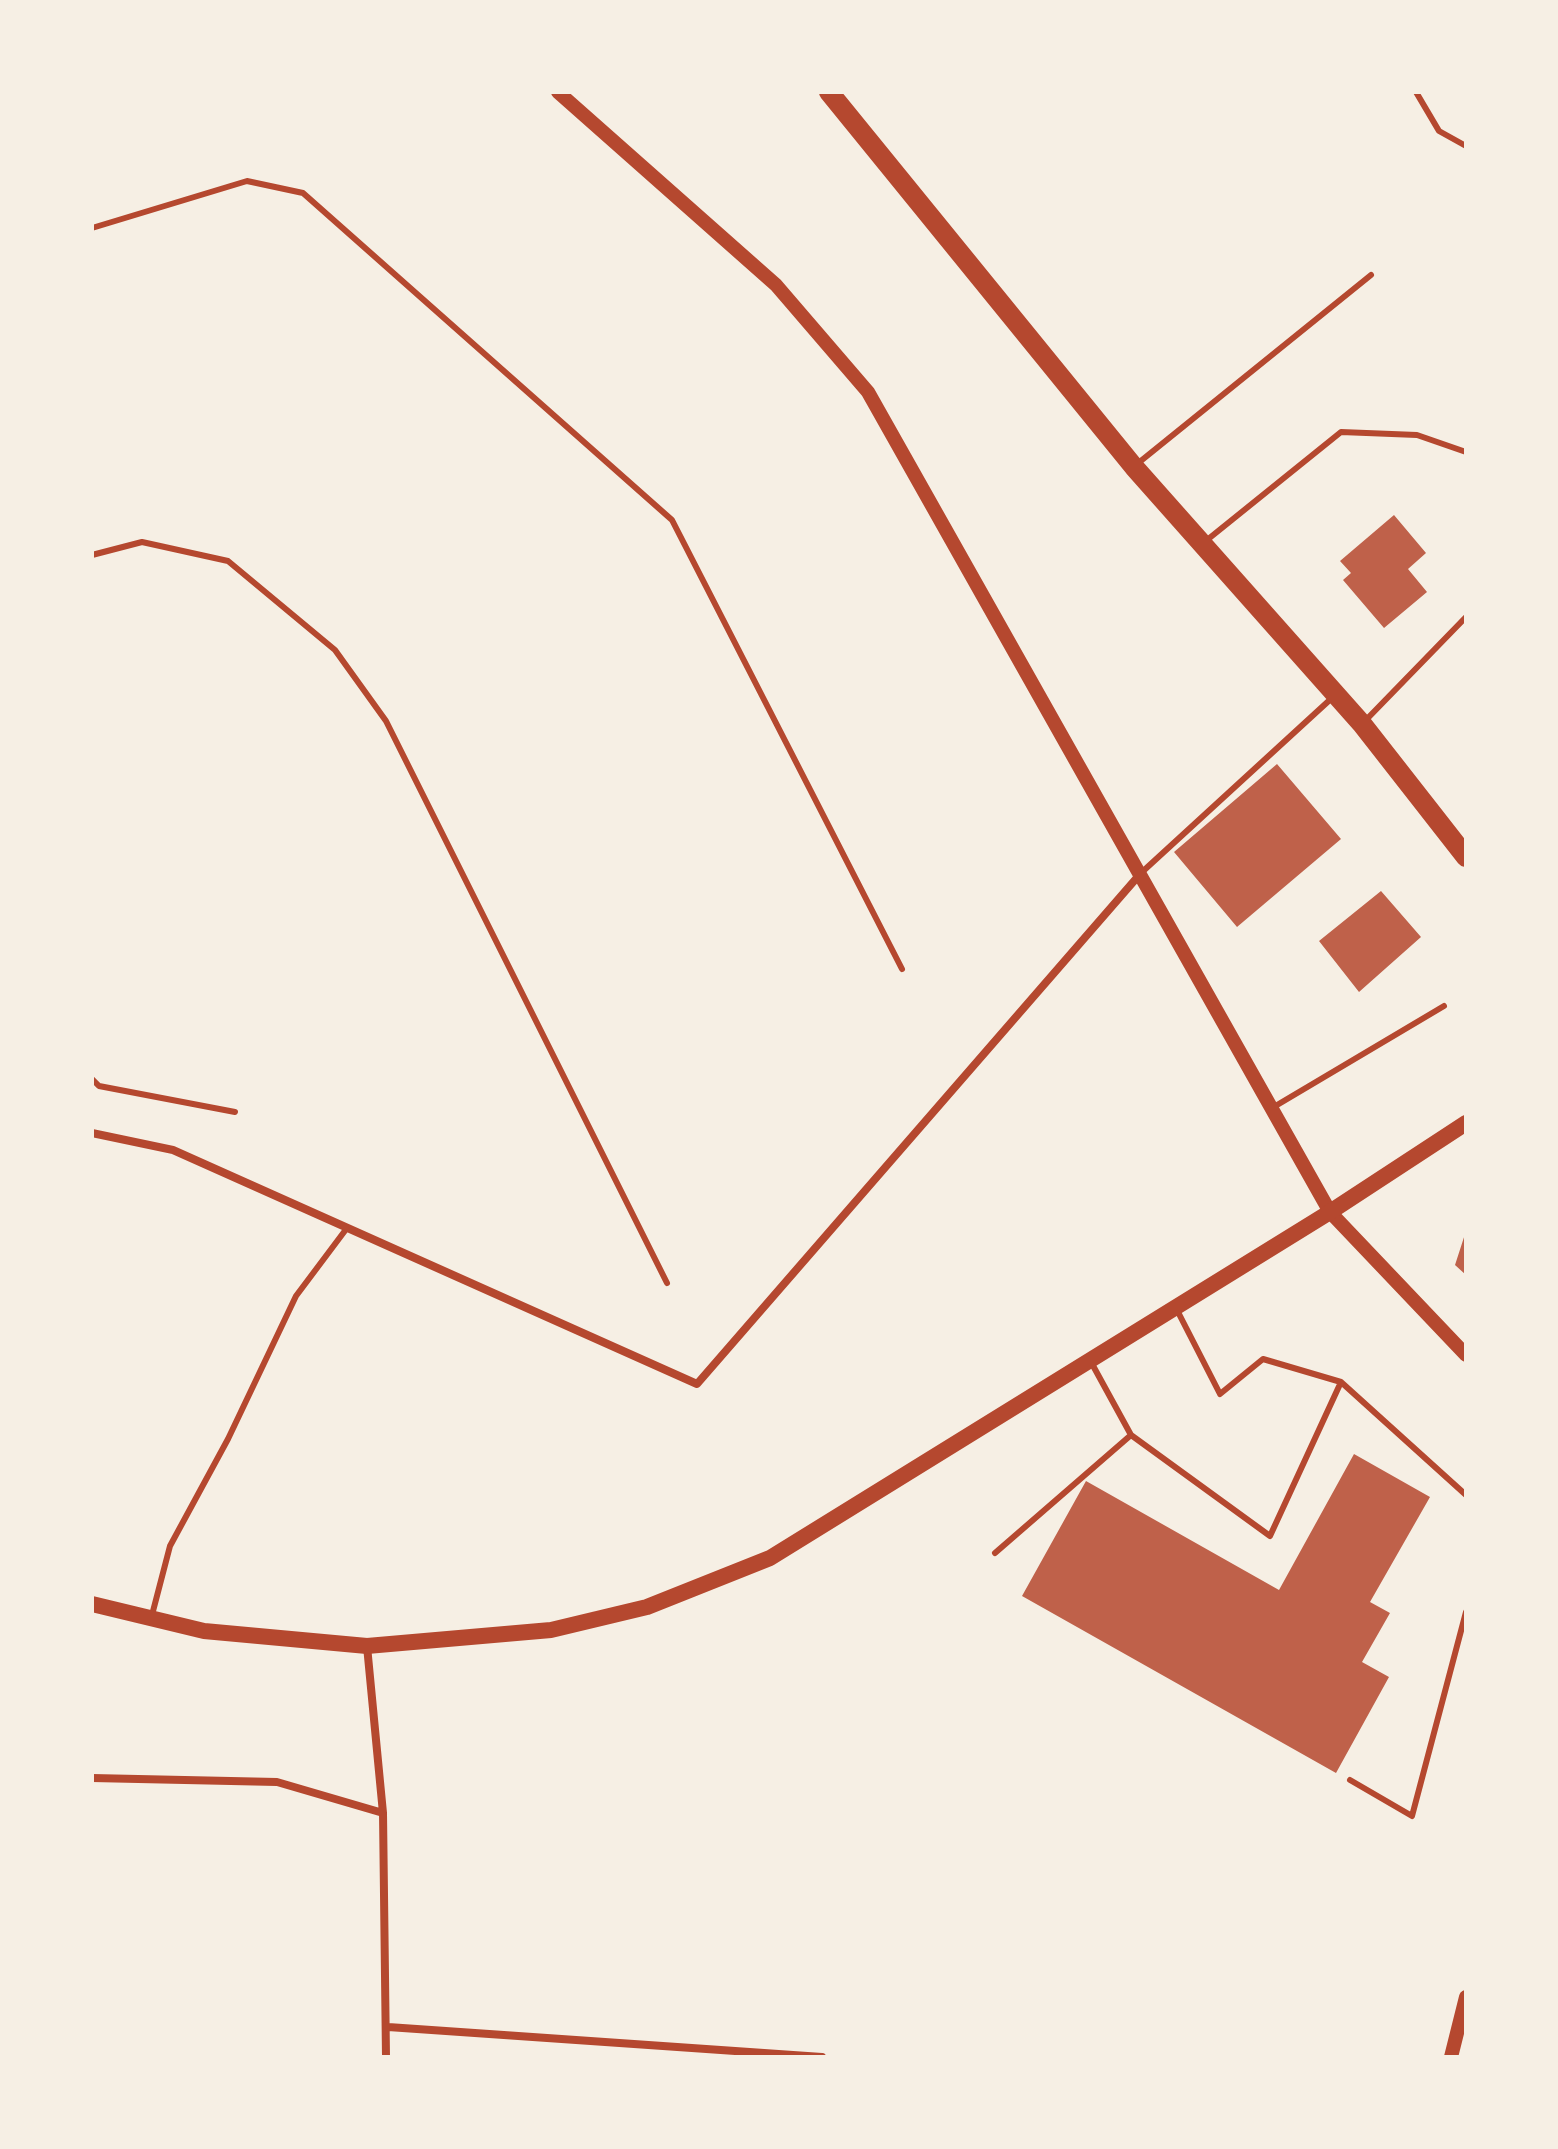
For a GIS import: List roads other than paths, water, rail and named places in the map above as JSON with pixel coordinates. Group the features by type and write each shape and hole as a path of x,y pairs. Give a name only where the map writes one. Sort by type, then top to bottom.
{"main road":[{"path":"829,92 1134,467 1362,724 1466,857"},
{"path":"92,1604 204,1631 367,1646 551,1630 647,1607 770,1558 1330,1212 1466,1123"}],"street":[{"path":"558,92 776,285 868,392 1330,1212 1466,1355"},
{"path":"92,1133 173,1150 697,1384 1141,873"},
{"path":"367,1646 383,1813 386,2057"},
{"path":"92,1778 277,1782 383,1813"},
{"path":"1451,2057 1466,1997"},
{"path":"388,2027 822,2057"}],"lane":[{"path":"1416,92 1439,131 1466,146"},
{"path":"92,228 247,181 303,193 672,520 902,969"},
{"path":"1134,467 1371,275"},
{"path":"1201,545 1341,432 1417,435 1466,452"},
{"path":"92,555 142,542 228,561 335,650 386,721 667,1283"},
{"path":"1362,724 1466,617"},
{"path":"1141,873 1336,695"},
{"path":"1272,1108 1444,1006"},
{"path":"92,1079 99,1086 235,1112"},
{"path":"151,1620 170,1546 228,1439 296,1296 347,1228"},
{"path":"1175,1306 1220,1394 1263,1359 1341,1382 1466,1495"},
{"path":"1090,1359 1131,1435 1270,1536 1341,1382"},
{"path":"995,1553 1131,1435"},
{"path":"1350,1780 1412,1816 1466,1612"}]}
